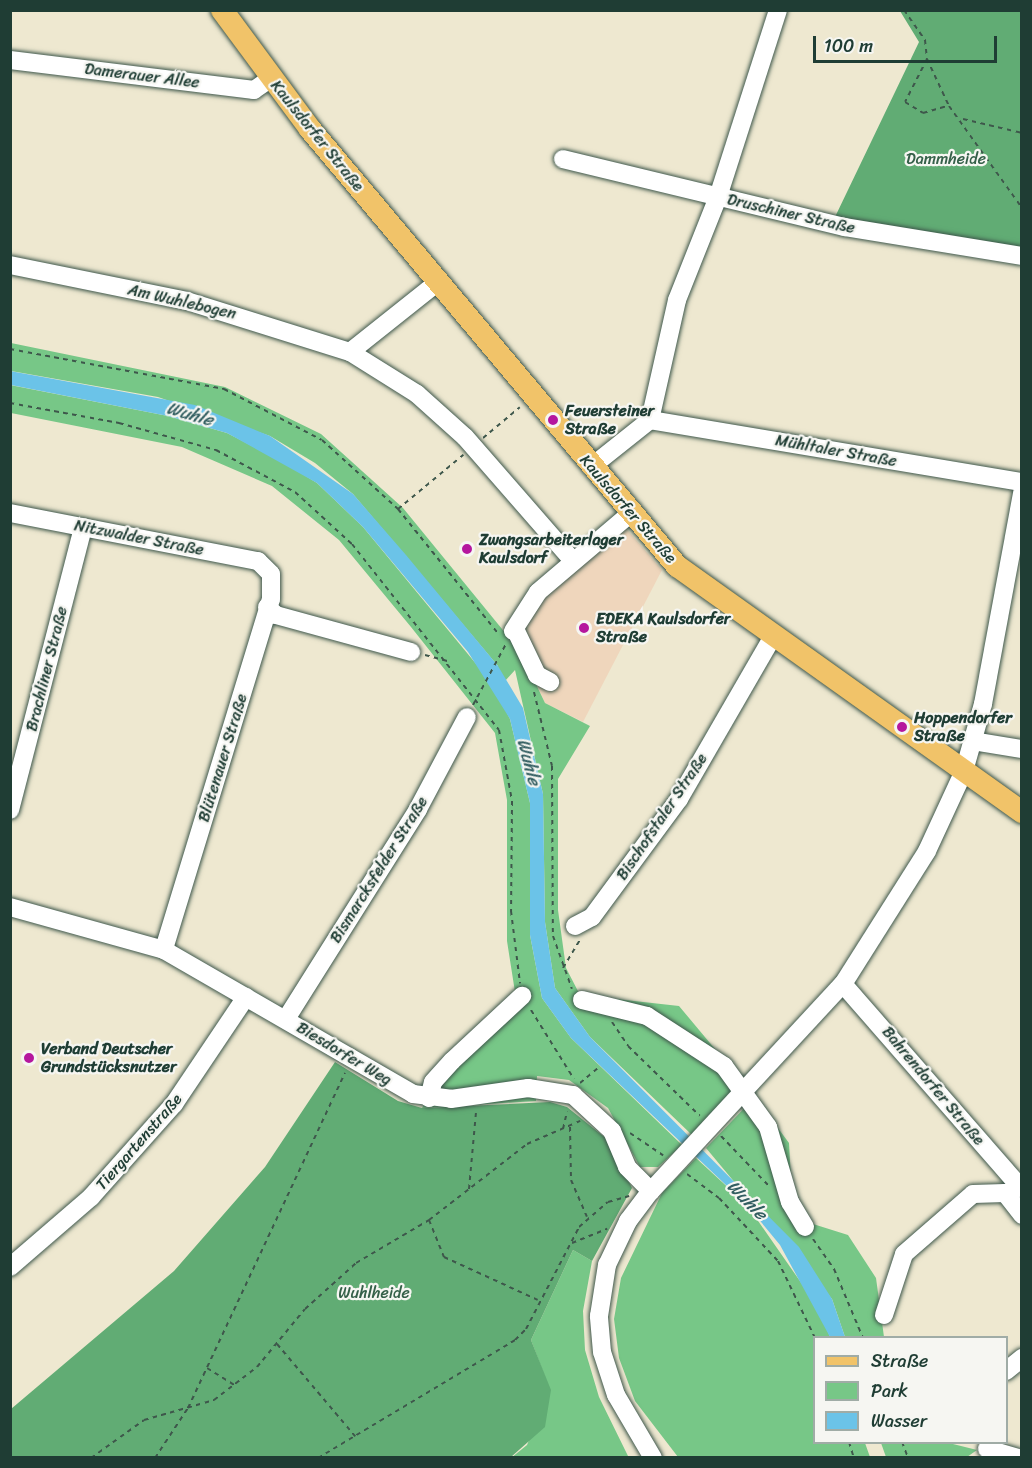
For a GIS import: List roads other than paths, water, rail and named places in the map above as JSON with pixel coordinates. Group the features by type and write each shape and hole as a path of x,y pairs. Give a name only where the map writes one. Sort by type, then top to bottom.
{"main road":[{"name":"Kaulsdorfer Straße","path":"222,10 270,79 630,514 677,566 1022,812"}],"street":[{"path":"591,467 650,420 677,300 718,197 778,10"},
{"name":"Damerauer Allee","path":"10,60 254,90 270,79"},
{"name":"Druschiner Straße","path":"563,159 845,227 1022,256"},
{"name":"Am Wuhlebogen","path":"10,265 187,301 350,352 417,394 465,437 573,561"},
{"path":"350,352 438,282"},
{"name":"Mühltaler Straße","path":"650,420 1022,482"},
{"path":"653,1458 616,1395 602,1352 599,1316 607,1265 628,1221 651,1191 745,1093 843,984 907,887 964,771 973,741 1022,493"},
{"name":"Nitzwalder Straße","path":"10,513 267,566"},
{"path":"550,682 537,675 513,635 538,592 630,514"},
{"name":"Brachliner Straße","path":"10,810 83,527"},
{"name":"Blütenauer Straße","path":"164,950 267,607 271,583 267,566"},
{"path":"267,607 285,618 411,652"},
{"name":"Bischofstaler Straße","path":"575,926 592,917 679,799 773,636"},
{"name":"Bismarcksfelder Straße","path":"286,1019 418,809 467,717"},
{"path":"973,741 1022,749"},
{"name":"Biesdorfer Weg","path":"12,911 164,950 286,1019 352,1060 429,1098 549,1090 573,1095 594,1111 612,1131 632,1174 651,1191"},
{"name":"Bahrendorfer Straße","path":"843,984 1022,1189"},
{"path":"429,1098 434,1082 452,1061 522,996"},
{"name":"Tiergartenstraße","path":"10,1268 91,1197 174,1104 246,997"},
{"path":"582,1000 634,1011 666,1026 711,1053 745,1093 776,1144 790,1202 805,1227"},
{"path":"884,1315 904,1254 974,1194 994,1189 1005,1193 1022,1215"},
{"path":"1008,1369 1022,1358"},
{"path":"987,1449 1018,1458"}],"water":[{"name":"Wuhle","path":"10,371 195,405 270,436 353,494 498,666 523,708 543,794 545,922 555,988 590,1037 799,1247 832,1299 845,1336 829,1336 780,1245 747,1205 571,1038 542,998 530,935 530,803 510,719 468,652 363,527 317,483 227,433 168,416 11,385"}],"place":[{"name":"Feuersteiner Straße","path":"553,420"},
{"name":"Zwangsarbeiterlager Kaulsdorf","path":"467,549"},
{"name":"EDEKA Kaulsdorfer Straße","path":"584,628"},
{"name":"Hoppendorfer Straße","path":"902,727"},
{"name":"Verband Deutscher Grundstücksnutzer","path":"29,1058"}],"park label":[{"name":"Dammheide","path":"946,159"},
{"name":"Wuhlheide","path":"374,1293"}]}
